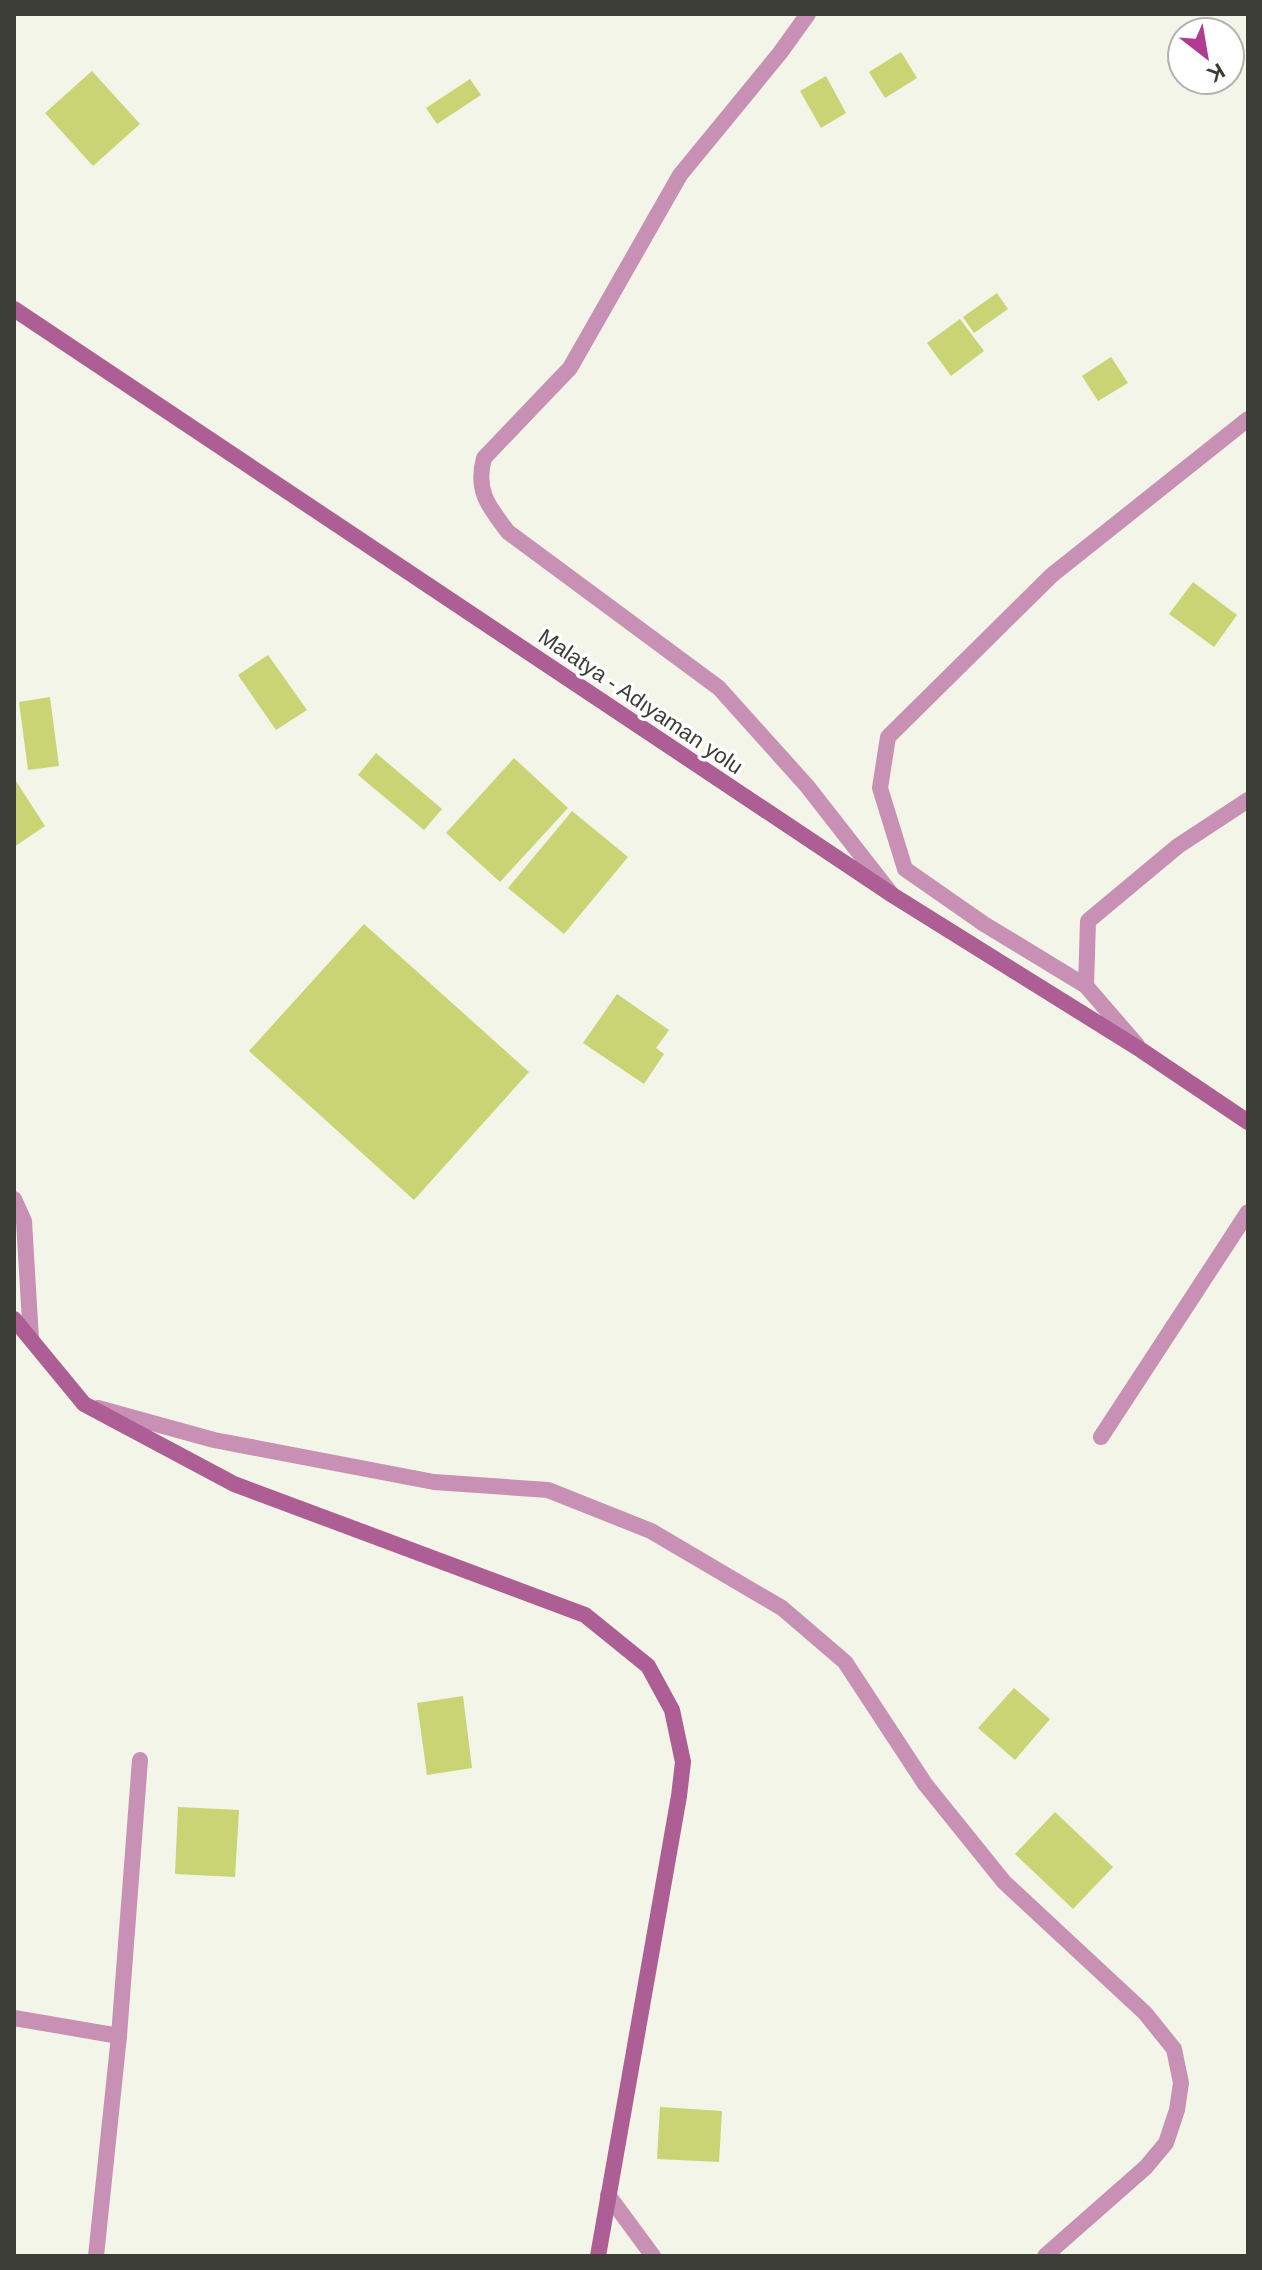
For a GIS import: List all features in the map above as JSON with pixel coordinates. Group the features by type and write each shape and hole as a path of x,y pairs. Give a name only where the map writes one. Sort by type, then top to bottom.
{"main road":[{"name":"Malatya - Adıyaman yolu","path":"14,309 894,896 1141,1050 1248,1122"},
{"path":"14,1319 84,1404 234,1484 585,1615 648,1666 672,1710 683,1762 677,1812 598,2256"}],"street":[{"path":"808,14 680,175 570,368 484,458 479,475 482,492 508,532 719,688 807,786 894,896"},
{"path":"1141,1050 1086,986 984,924 905,869 880,788 888,737 1052,575 1248,419"},
{"path":"1086,986 1088,921 1178,846 1248,800"},
{"path":"14,1199 24,1221 31,1339"},
{"path":"1101,1437 1248,1212"},
{"path":"84,1404 214,1440 434,1482 548,1490 664,1539 782,1608 845,1662 925,1784 1004,1882 1145,2013 1174,2049 1181,2083 1177,2110 1166,2143 1146,2167 1045,2256"},
{"path":"96,2256 119,2036 140,1760"},
{"path":"14,2018 119,2036"},
{"path":"608,2195 653,2256"}],"building":[{"path":"901,52 917,78 885,98 869,72"},
{"path":"92,71 140,124 93,166 45,113"},
{"path":"826,76 846,113 821,128 800,91"},
{"path":"470,79 481,95 437,124 426,108"},
{"path":"997,293 1008,309 974,333 963,317"},
{"path":"960,319 984,351 951,376 927,343"},
{"path":"1111,357 1128,383 1098,401 1082,376"},
{"path":"1193,582 1237,615 1214,647 1169,614"},
{"path":"268,655 307,710 276,730 238,675"},
{"path":"50,697 59,766 28,770 19,702"},
{"path":"376,753 442,809 424,830 358,775"},
{"path":"514,758 568,808 500,882 446,833"},
{"path":"14,778 45,826 14,847"},
{"path":"572,811 628,857 564,934 508,888"},
{"path":"364,924 529,1072 414,1200 249,1051"},
{"path":"617,994 669,1030 656,1048 664,1054 644,1084 583,1043"},
{"path":"1014,1688 1050,1719 1015,1760 978,1728"},
{"path":"463,1696 472,1768 427,1775 417,1703"},
{"path":"178,1807 239,1810 235,1877 175,1874"},
{"path":"1055,1812 1113,1867 1073,1909 1015,1854"},
{"path":"660,2107 722,2111 719,2162 657,2159"}]}
